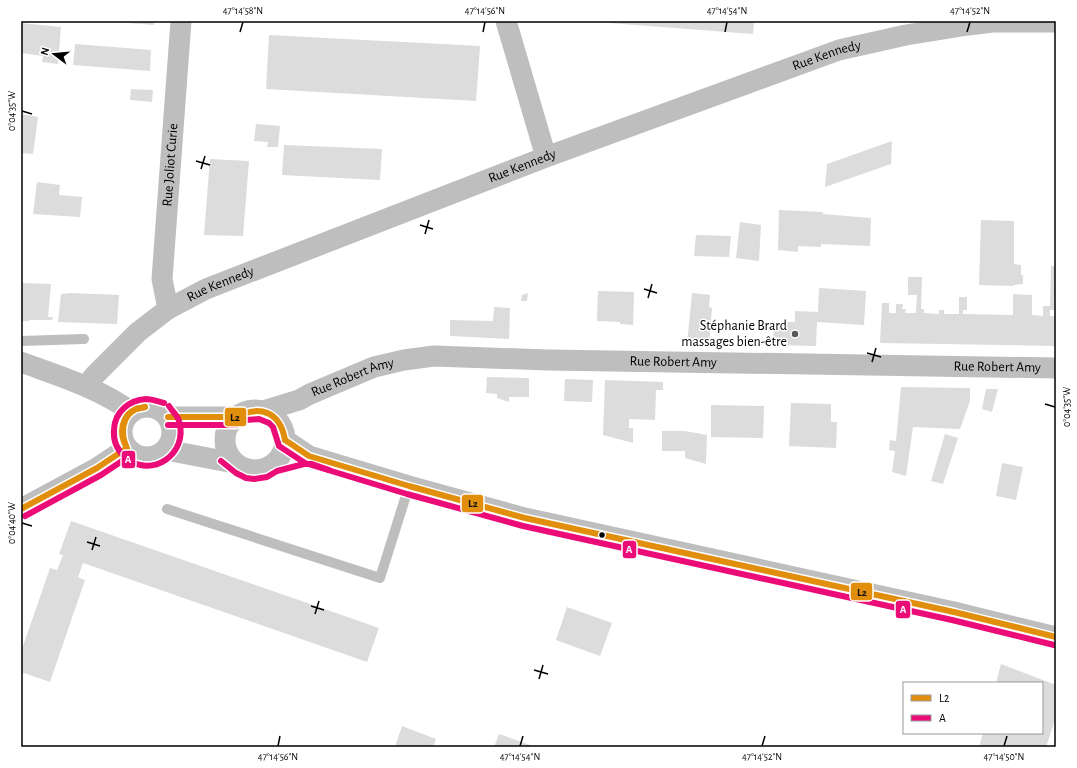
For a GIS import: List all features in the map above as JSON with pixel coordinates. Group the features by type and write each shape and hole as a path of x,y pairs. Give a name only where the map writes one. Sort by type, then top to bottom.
{"street":[{"name":"Rue Joliot Curie","path":"168,309 162,279 181,21"},
{"path":"506,21 546,157"},
{"name":"Rue Kennedy","path":"86,386 138,332 168,309 206,289 546,157 839,50 968,25 993,22 1056,22"},
{"name":"Rue Robert Amy","path":"264,411 299,400 374,366 434,356 548,360 1056,368"},
{"path":"21,362 86,386 115,400 132,412"},
{"name":"Rue Robert Amy","path":"284,434 299,400"},
{"path":"151,407 162,411 168,417 172,425 173,434 171,442 166,450 151,458 142,458 127,448 123,441 122,429 126,418 132,412 139,408 151,407"},
{"path":"309,456 275,464 266,469 257,471 241,468 227,455 224,445 225,434 228,425 235,417 244,412 253,410 264,411 278,421 284,434 309,456 409,486 525,518 954,612 1056,637"},
{"path":"168,417 235,417"},
{"path":"275,464 283,452 284,434"},
{"path":"21,509 97,468 127,448"},
{"path":"166,450 234,463"}],"lane":[{"path":"21,340 84,338"},
{"path":"166,509 380,578 409,486"}],"building":[{"path":"154,21 154,25 115,22"},
{"path":"596,21 754,21 753,34"},
{"path":"21,23 61,27 58,64 42,62 43,56 21,53"},
{"path":"269,35 480,46 476,101 266,89"},
{"path":"75,44 151,50 150,71 73,65"},
{"path":"131,89 153,90 152,102 130,100"},
{"path":"21,114 38,117 33,154 21,153"},
{"path":"256,124 280,126 278,147 267,147 268,142 254,141"},
{"path":"892,141 891,164 825,187 827,164"},
{"path":"284,145 382,149 380,180 282,175"},
{"path":"210,159 249,161 243,236 204,235"},
{"path":"37,182 60,185 59,195 82,197 80,217 33,214"},
{"path":"779,210 823,212 823,214 871,218 870,246 821,244 821,247 798,246 798,252 778,250"},
{"path":"981,220 1014,221 1014,264 1021,265 1023,284 1013,286 979,285"},
{"path":"740,222 761,225 759,261 736,258"},
{"path":"696,235 731,236 729,257 694,256"},
{"path":"1051,266 1056,266 1055,310 1050,310 1050,316 1056,316 1056,346 880,343 882,303 889,303 889,313 896,313 896,304 903,304 902,309 906,309 905,313 916,313 917,295 908,295 908,277 922,277 921,309 924,309 924,313 939,314 939,310 944,310 944,314 959,314 959,297 967,297 967,310 963,310 963,314 1013,315 1013,294 1032,295 1032,315 1043,316 1043,306 1050,306"},
{"path":"21,283 51,284 48,317 53,317 52,320 21,321"},
{"path":"819,288 866,291 864,325 817,322 816,346 773,345 774,322 795,322 795,311 818,312"},
{"path":"598,291 634,292 633,325 620,324 620,322 597,321"},
{"path":"528,293 527,301 521,301 522,295"},
{"path":"692,293 710,295 709,307 712,308 709,345 687,345"},
{"path":"61,294 119,295 117,324 58,322"},
{"path":"494,307 510,308 509,339 450,336 450,320 493,321"},
{"path":"487,377 529,378 529,397 509,397 509,402 497,398 497,394 486,393"},
{"path":"565,379 593,380 592,402 564,401"},
{"path":"605,380 663,382 663,390 656,390 655,420 629,419 629,428 633,428 633,443 603,435"},
{"path":"901,387 970,388 970,401 960,429 913,427 906,476 892,472 895,451 889,450 890,440 896,441"},
{"path":"986,389 998,389 992,412 982,409"},
{"path":"791,403 831,404 831,422 837,422 836,448 789,446"},
{"path":"711,405 764,406 763,438 711,437"},
{"path":"662,431 685,431 707,435 706,464 685,458 685,451 662,451"},
{"path":"945,434 958,438 943,484 931,481"},
{"path":"1002,463 1023,467 1016,500 996,496"},
{"path":"71,521 379,628 367,662 83,563 78,577 85,580 50,682 21,672 21,652 50,568 57,570 63,555 59,554"},
{"path":"567,607 612,623 600,656 556,640"},
{"path":"1001,664 1056,685 1056,717 1046,747 979,747 983,734 1043,734 1043,682 996,682"},
{"path":"402,726 436,739 433,747 395,747"},
{"path":"499,734 536,747 494,747"}],"transit line":[{"name":"A","path":"164,403 148,399 140,400 129,404 120,412 115,423 114,437 116,444 125,457 135,463 146,466 166,460 173,453 178,444 181,433 178,419 169,406"},
{"name":"L2","path":"126,446 122,436 124,420 131,412 145,407"},
{"name":"L2","path":"126,446 123,431 127,416 131,412 145,407"},
{"name":"L2","path":"168,417 235,417 244,413 260,411 268,413 279,422 285,440"},
{"name":"A","path":"168,425 236,425 246,420 259,419 269,423 273,427 279,446 305,463 407,494 523,526 952,620 1054,645"},
{"name":"L2","path":"285,440 309,456 409,486 525,518 954,612 1056,637"},
{"name":"L2","path":"21,509 97,468 127,448"},
{"name":"A","path":"25,516 101,475 131,455"},
{"name":"A","path":"221,461 236,473 246,478 254,479 267,477 277,471 304,464 312,464 329,470"}],"place":[{"name":"Stéphanie Brard massages bien-être","path":"795,334"}]}
